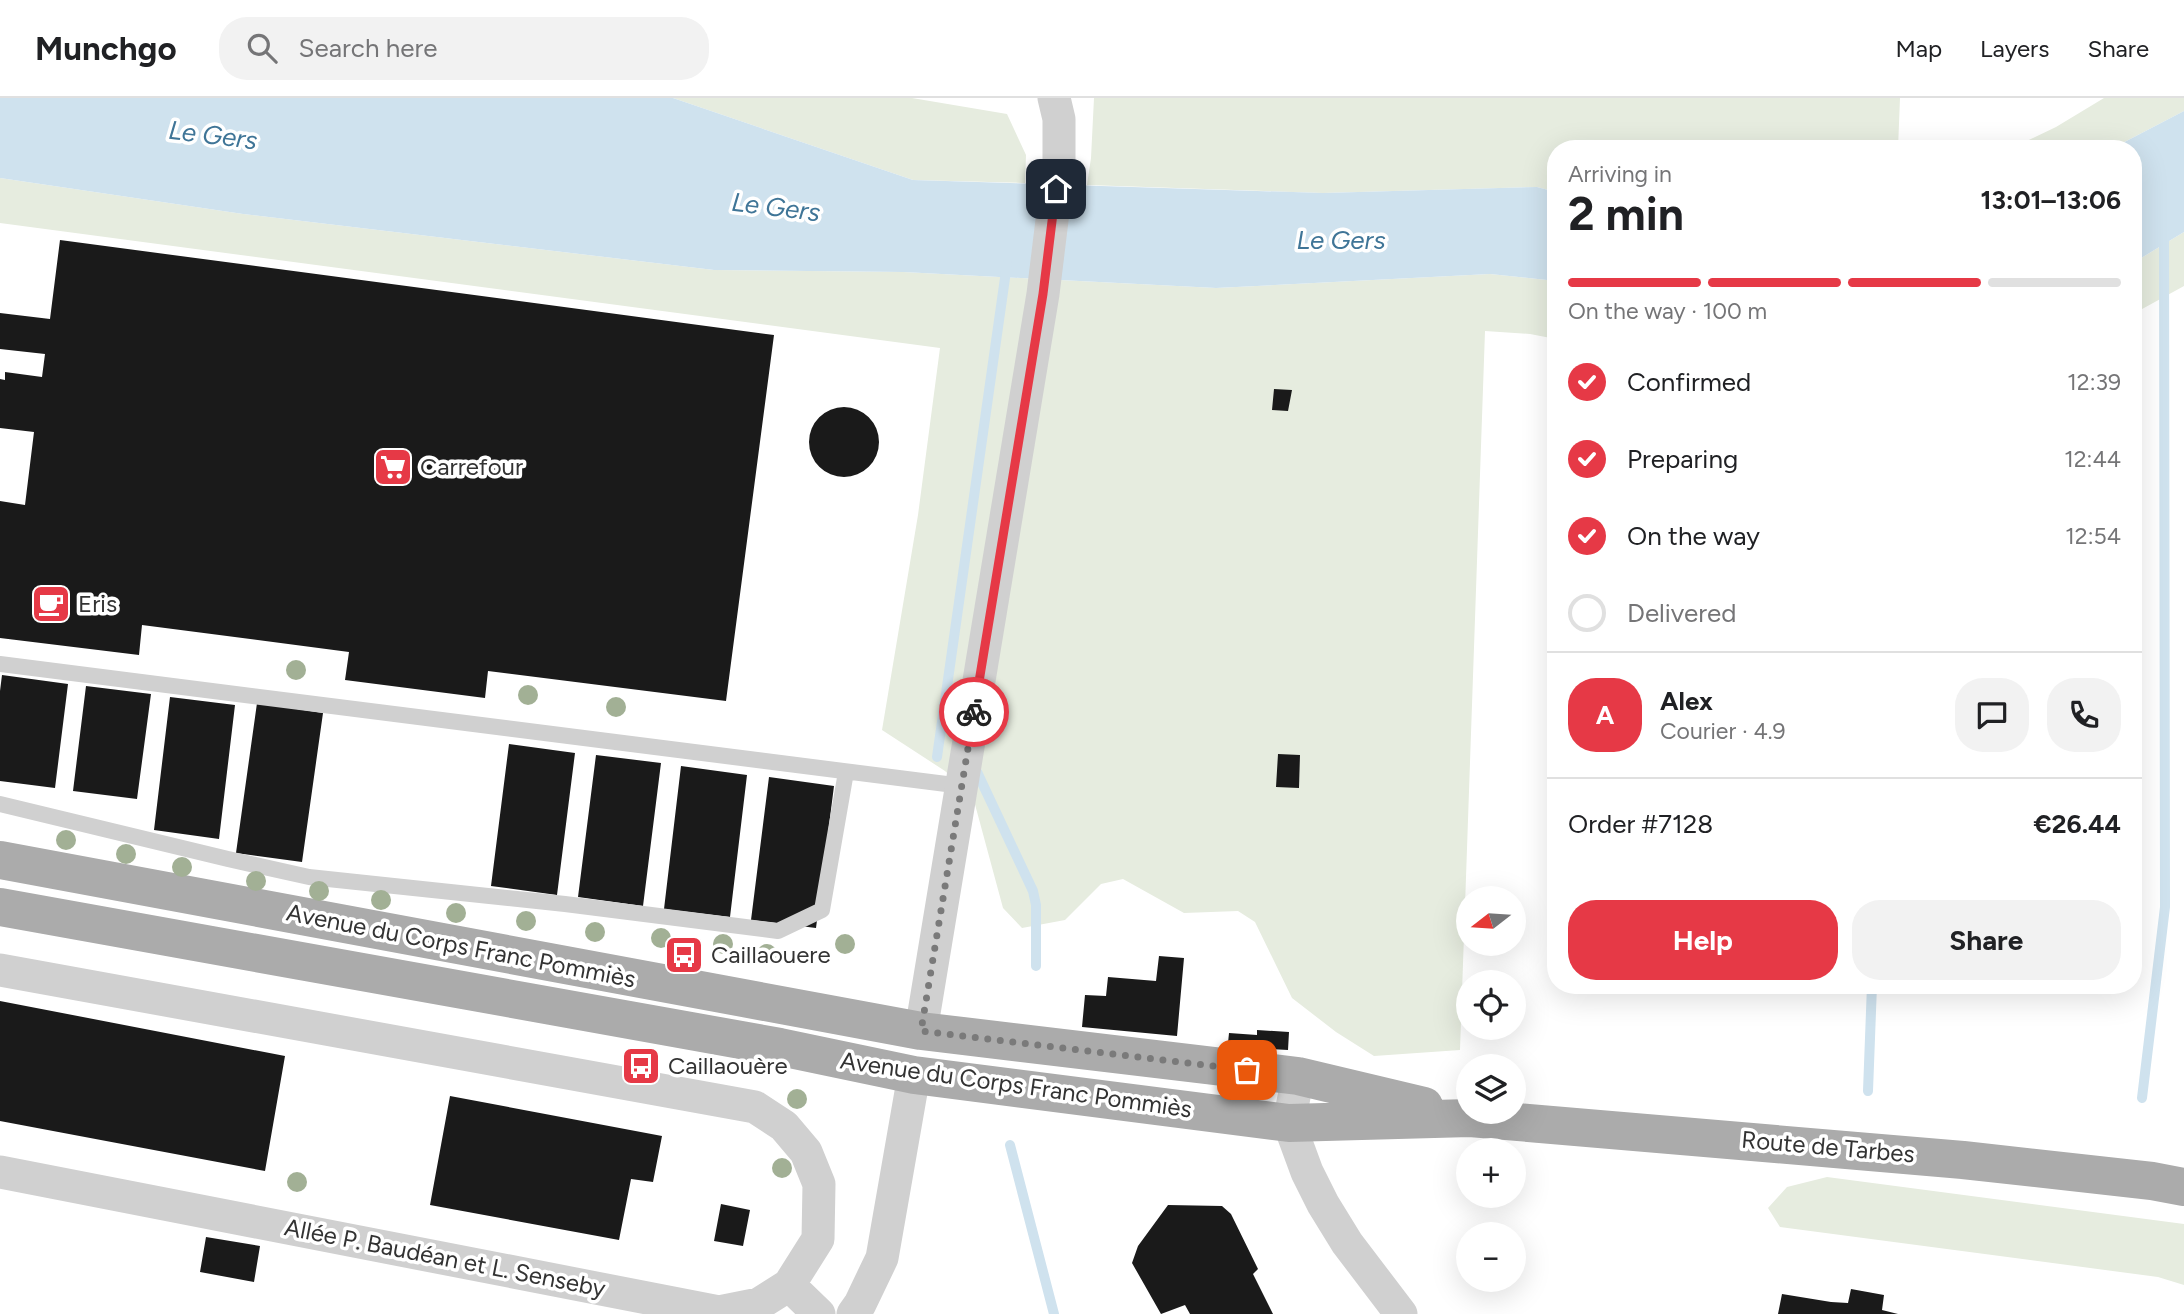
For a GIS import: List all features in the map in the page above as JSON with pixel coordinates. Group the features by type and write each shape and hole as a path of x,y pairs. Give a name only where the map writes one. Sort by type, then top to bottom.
{"main road":[{"name":"Avenue du Corps Franc Pommiès","path":"0,860 921,1031 1298,1076"},
{"name":"Avenue du Corps Franc Pommiès","path":"0,907 780,1047 914,1075 1289,1123"},
{"name":"Route de Tarbes","path":"1298,1076 1456,1115"},
{"name":"Route de Tarbes","path":"1289,1123 1456,1118"},
{"name":"Route de Tarbes","path":"1526,1123 1963,1160 2184,1187"}],"street":[{"path":"921,1031 1043,294 1059,163 1059,119 1054,98"},
{"name":"Allée P. Baudéan et L. Senseby","path":"0,970 755,1107 784,1126 806,1152 819,1184 818,1239 789,1285 759,1304 719,1312 0,1172"},
{"path":"853,1314 882,1258 914,1075"},
{"path":"1298,1076 1289,1123 1307,1172 1347,1243 1401,1314"},
{"path":"789,1285 819,1314"}],"lane":[{"path":"0,664 961,786"},
{"path":"0,804 309,877 540,901 778,931 822,910 846,772"}],"shaded area":[{"path":"673,98 912,98 1007,114 1026,155 1025,183 913,180"},
{"path":"1094,98 1900,98 1898,140 1547,140 1547,190 1537,187 1323,193 1087,185"},
{"path":"2104,98 2184,98 2184,111 2128,140 2029,140"},
{"path":"0,178 243,214 714,270 903,272 1216,288 1490,274 1547,280 1547,337 1485,331 1466,886 1456,886 1456,956 1463,956 1463,970 1456,970 1456,1040 1460,1040 1460,1050 1374,1056 1336,1032 1292,998 1255,922 1238,911 1184,913 1123,879 1101,884 1065,920 1022,928 1003,908 973,797 945,771 882,730 918,515 940,348 0,223"},
{"path":"2184,232 2184,286 2142,309 2142,258"},
{"path":"1827,1177 2184,1224 2184,1285 2158,1277 1780,1227 1768,1208 1787,1187"}],"water":[{"name":"Le Gers","path":"0,98 673,98 913,180 1323,193 1537,187 1547,190 1547,280 1490,274 1216,288 903,272 714,270 243,214 0,178"},
{"path":"2184,111 2184,232 2142,258 2142,140 2128,140"}],"building":[{"name":"Carrefour","path":"60,240 774,335 726,701 488,671 485,698 345,680 349,652 142,625 139,655 0,638 0,501 25,505 34,432 0,428 0,379 5,380 5,372 42,377 45,354 0,349 0,313 50,319"},
{"path":"1274,389 1292,390 1288,411 1272,410"},
{"path":"844,407 869,417 879,442 869,467 844,477 819,467 809,442 819,417"},
{"path":"2,675 68,684 55,788 0,781"},
{"path":"86,686 151,694 137,799 73,791"},
{"path":"170,697 235,705 219,839 154,830"},
{"path":"257,703 323,713 302,862 236,853"},
{"path":"509,744 575,753 557,895 491,886"},
{"path":"1278,754 1300,755 1299,788 1276,787"},
{"path":"596,755 661,763 643,906 578,897"},
{"path":"681,766 747,775 730,917 664,909"},
{"path":"769,777 834,786 816,928 751,920"},
{"path":"1159,956 1184,958 1177,1036 1082,1027 1085,995 1106,996 1108,977 1156,981"},
{"path":"0,1001 285,1056 265,1171 0,1121"},
{"path":"1257,1030 1289,1032 1288,1050 1240,1047 1240,1043 1228,1043 1229,1033 1257,1035"},
{"path":"450,1096 662,1136 653,1182 631,1179 619,1240 430,1205"},
{"path":"721,1204 750,1210 743,1246 714,1241"},
{"path":"1168,1205 1222,1206 1231,1214 1258,1269 1253,1274 1273,1314 1190,1314 1185,1305 1161,1314 1132,1263 1138,1246"},
{"path":"206,1237 260,1246 254,1282 200,1272"},
{"path":"1851,1289 1884,1295 1882,1310 1898,1314 1778,1314 1782,1294 1848,1303"}],"waterway":[{"path":"2142,1098 2165,907 2164,231"},
{"path":"937,757 1007,264"},
{"path":"977,772 1033,891 1036,905 1036,966"},
{"path":"1868,1091 1872,994"},
{"path":"1010,1145 1054,1314"}],"way so far":[{"path":"974,712 921,1031 1247,1070"}],"place":[{"name":"Carrefour","path":"393,467"},
{"name":"Eris","path":"51,604"},
{"name":"Caillaouere","path":"684,955"},
{"name":"Caillaouère","path":"641,1066"}],"route":[{"path":"974,712 1043,294 1056,189"}]}
